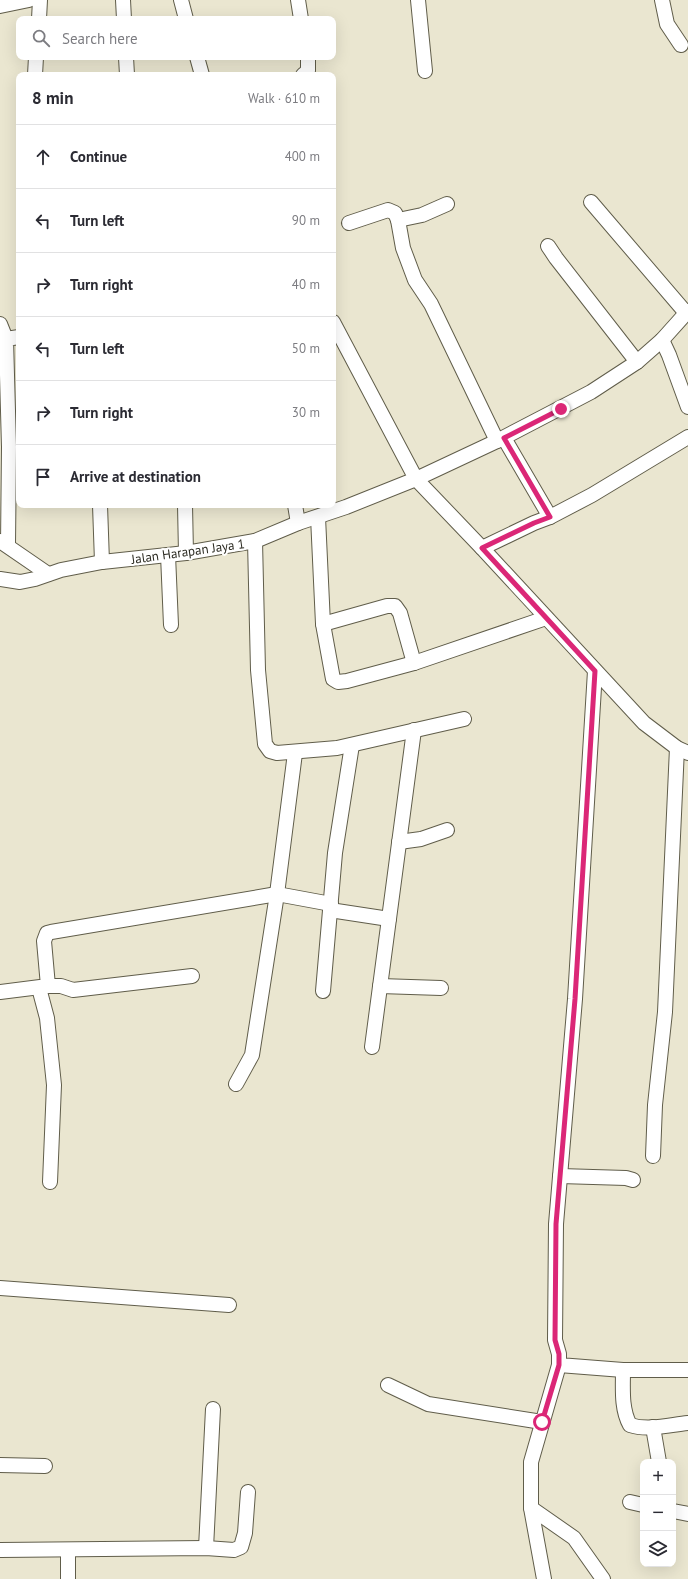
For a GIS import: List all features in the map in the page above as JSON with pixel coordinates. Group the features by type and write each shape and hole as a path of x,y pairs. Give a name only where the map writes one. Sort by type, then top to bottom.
{"street":[{"path":"0,6 29,0"},
{"path":"39,16 40,0"},
{"path":"123,0 124,16"},
{"path":"181,0 185,16"},
{"path":"298,0 301,16"},
{"path":"418,0 425,71"},
{"path":"662,0 667,24 681,45"},
{"path":"35,72 36,60"},
{"path":"126,60 127,72"},
{"path":"198,60 201,72"},
{"path":"306,72 308,70 308,60"},
{"path":"591,202 687,312"},
{"path":"398,220 422,215 447,204"},
{"path":"349,223 388,210 395,213 398,220 402,248 415,280 431,304 500,439 550,517"},
{"path":"548,246 637,362"},
{"name":"Jalan Harapan Jaya 1","path":"0,579 20,582 102,562 186,553 255,541 298,523 346,507 416,479 500,439 591,392 637,362 662,340 687,312"},
{"path":"0,324 13,338 4,543 48,574"},
{"path":"336,328 416,479 644,723 682,751 665,1012 656,1105 653,1156"},
{"path":"662,340 688,407"},
{"path":"482,548 550,517 592,495 688,437"},
{"path":"100,508 102,562"},
{"path":"185,508 186,553"},
{"path":"296,508 298,523"},
{"path":"318,517 323,624 333,679 338,682 347,681 414,662 546,618"},
{"path":"255,541 258,670 265,744 270,751 276,753 295,753 337,748 464,719"},
{"path":"168,555 171,625"},
{"path":"323,624 387,606 395,606 400,613 414,662"},
{"path":"544,1579 531,1508 531,1462 559,1365 559,1354 555,1340 556,1224 575,999 595,671"},
{"path":"372,1047 414,730"},
{"path":"323,991 335,853 352,745"},
{"path":"236,1084 252,1055 277,894 295,753"},
{"path":"399,842 421,839 447,830"},
{"path":"50,1182 54,1085 44,987 44,941 47,934 277,894 389,920"},
{"path":"0,992 61,986 73,990 192,976"},
{"path":"380,986 441,988"},
{"path":"560,1176 626,1178 633,1180"},
{"path":"0,1288 228,1305"},
{"path":"559,1365 623,1370 688,1370"},
{"path":"623,1370 624,1407 626,1419 630,1425 638,1428 688,1422"},
{"path":"388,1385 428,1404 542,1422"},
{"path":"206,1548 213,1409"},
{"path":"653,1427 658,1459"},
{"path":"0,1465 45,1466"},
{"path":"0,1550 206,1548 234,1550 241,1548 245,1533 248,1492"},
{"path":"531,1508 574,1538 603,1579"},
{"path":"676,1512 688,1514"},
{"path":"68,1550 68,1579"}],"route":[{"path":"542,1422 559,1365 559,1354 555,1340 556,1224 575,999 595,671 482,548 550,517 504,438 561,409"}]}
